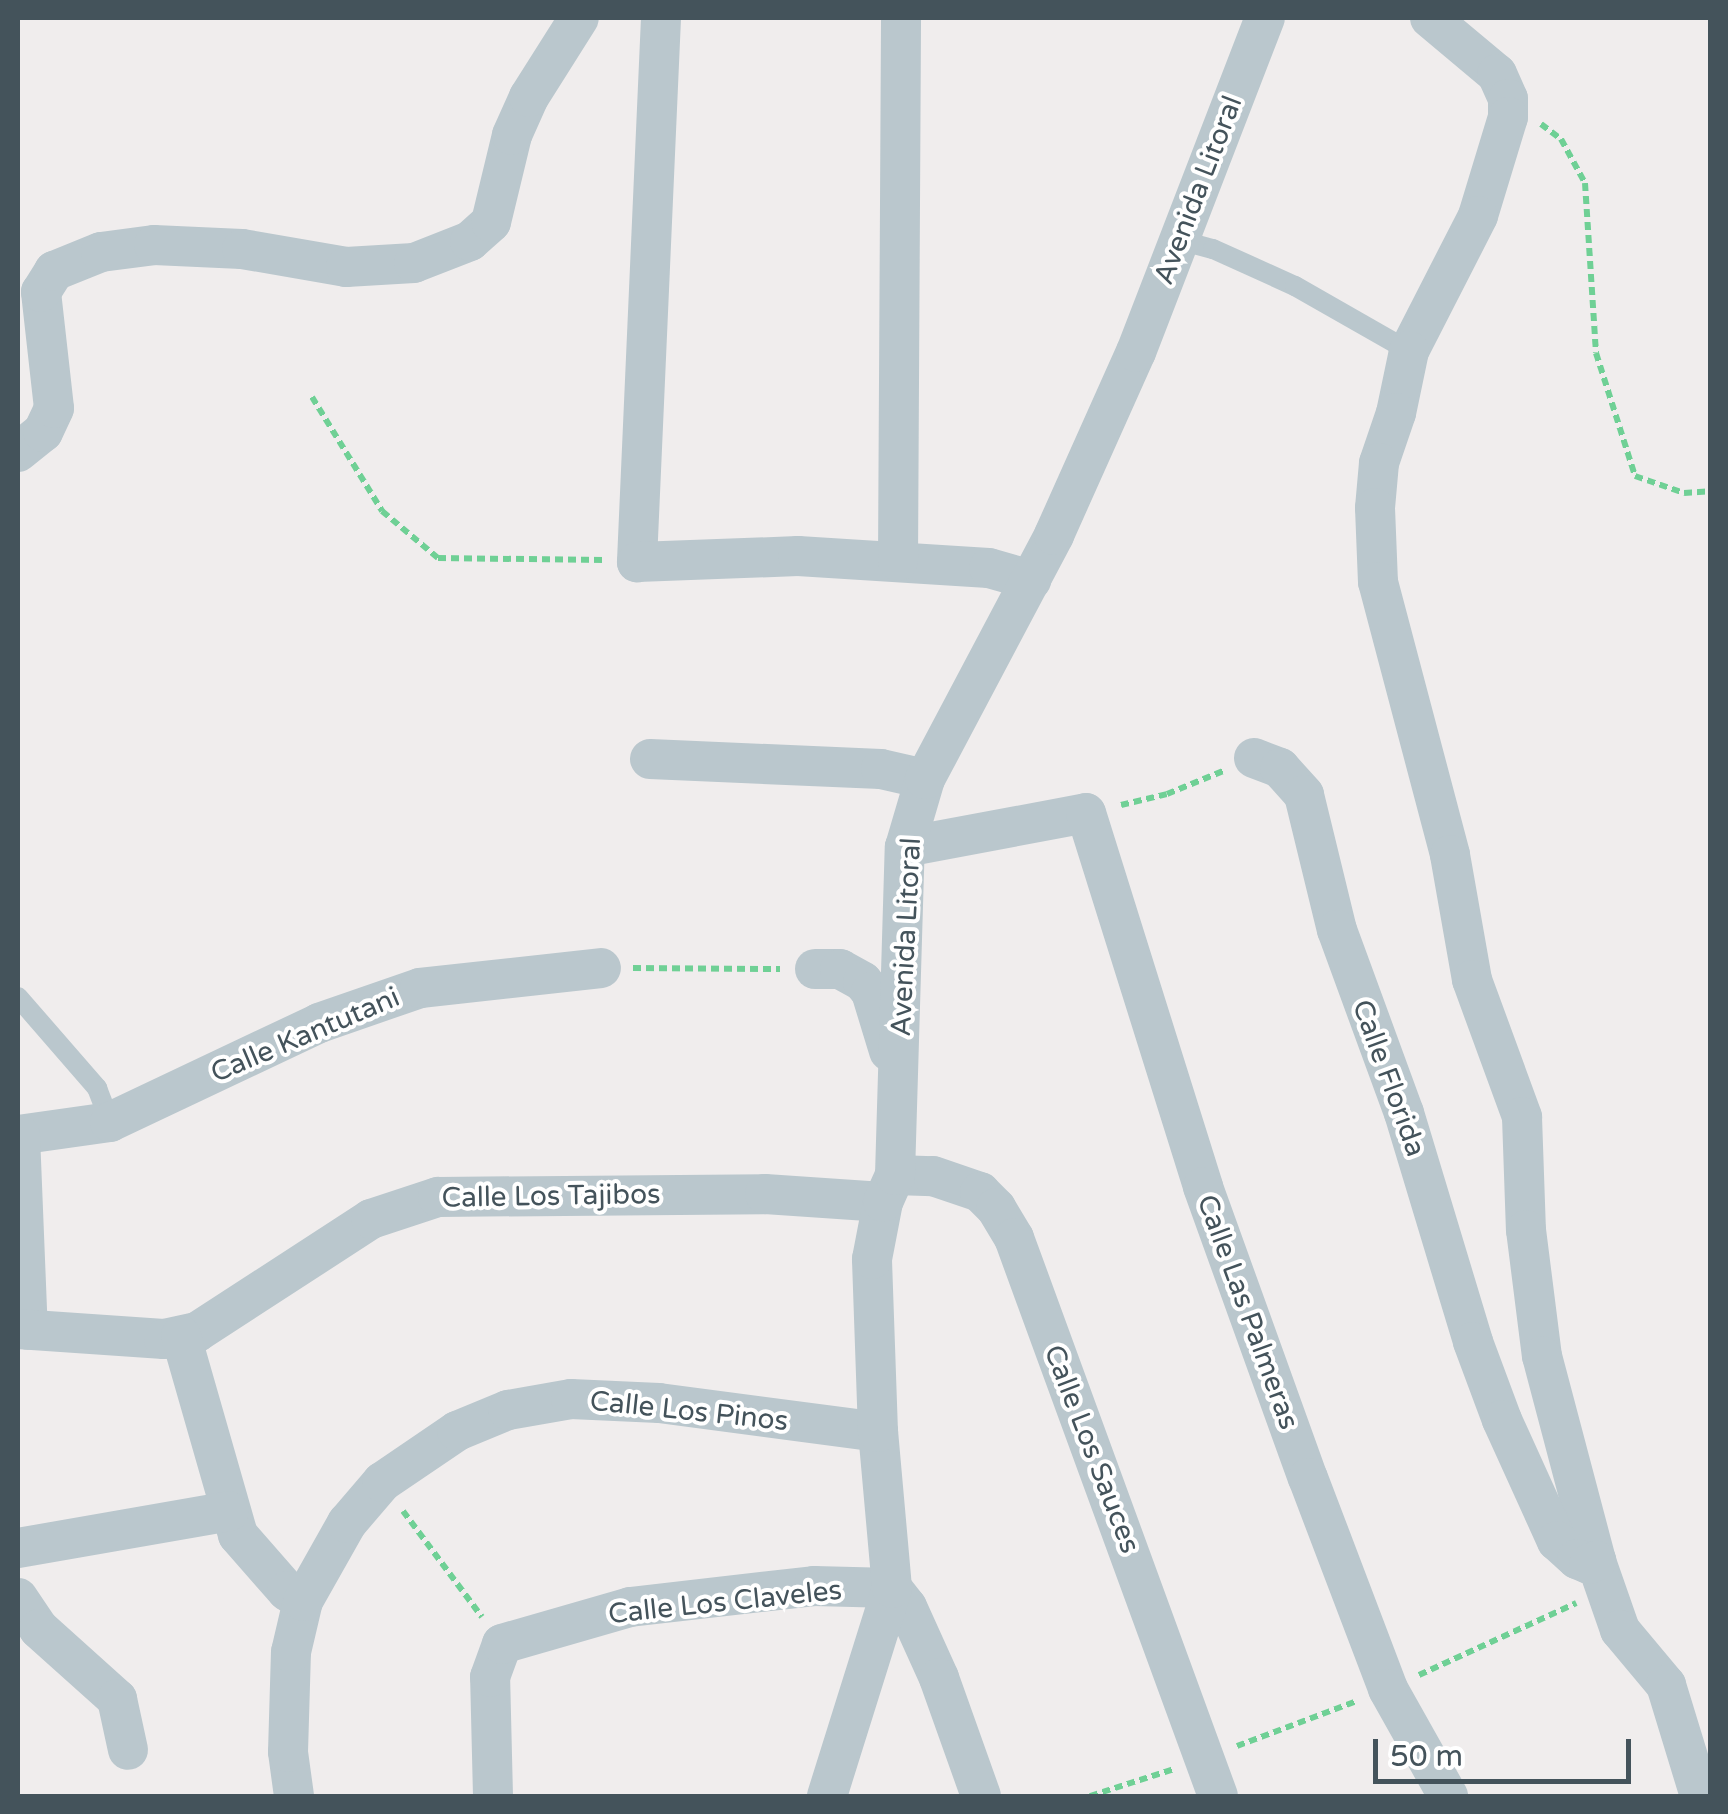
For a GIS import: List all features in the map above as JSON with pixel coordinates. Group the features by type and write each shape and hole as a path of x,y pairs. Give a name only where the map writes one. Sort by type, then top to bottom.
{"street":[{"path":"18,452 43,432 54,408 41,292 54,271 101,252 154,245 242,249 346,267 414,262 470,241 491,222 512,135 528,97 579,18"},
{"path":"660,18 637,562 798,556 989,568 1031,580"},
{"path":"898,561 902,18"},
{"name":"Avenida Litoral","path":"827,1796 892,1588 878,1432 872,1259 889,1188 900,1058 905,847 925,779 1031,580 1136,352 1264,18"},
{"path":"1430,18 1497,74 1508,99 1508,117 1478,216 1409,351 1396,413 1379,464 1375,508 1378,582 1450,854 1472,980 1522,1117 1526,1230 1542,1356 1596,1561 1620,1630 1666,1685 1700,1796"},
{"name":"Calle Florida","path":"1254,758 1280,768 1304,794 1337,930 1404,1113 1473,1342 1502,1420 1556,1541 1577,1559 1589,1564 1596,1561"},
{"path":"650,759 882,770 925,779"},
{"path":"905,847 1086,813"},
{"name":"Calle Las Palmeras","path":"1086,813 1203,1188 1302,1460 1388,1689 1448,1796"},
{"name":"Calle Kantutani","path":"19,1135 110,1122 319,1024 404,994 601,968"},
{"path":"815,969 840,970 863,982 871,992 890,1053 900,1058"},
{"path":"19,1135 23,1330"},
{"name":"Calle Los Sauces","path":"889,1188 933,1176 980,1192 996,1208 1014,1238 1218,1796"},
{"name":"Calle Los Tajibos","path":"23,1330 164,1340 196,1332 371,1219 438,1196 765,1194 889,1188"},
{"path":"181,1336 238,1535 287,1591 302,1601"},
{"name":"Calle Los Pinos","path":"294,1796 288,1752 291,1652 302,1601 347,1523 382,1482 457,1431 508,1410 571,1399 659,1403 878,1432"},
{"path":"18,1548 230,1511"},
{"name":"Calle Los Claveles","path":"502,1644 630,1607 814,1586 892,1588"},
{"path":"892,1588 907,1607 938,1678 981,1796"},
{"path":"18,1598 39,1630 117,1699 126,1726 128,1750"},
{"path":"492,1796 490,1677 502,1644"}],"lane":[{"path":"1179,240 1212,249 1295,286 1409,351"},
{"path":"18,997 97,1088 110,1122"}],"path":[{"path":"1508,117 1539,123 1561,138 1585,182 1596,353 1635,476 1684,493 1710,491"},
{"path":"312,397 382,511 438,558 637,562"},
{"path":"1086,813 1167,794 1254,758"},
{"path":"601,968 815,969"},
{"path":"382,1482 502,1644"}]}
